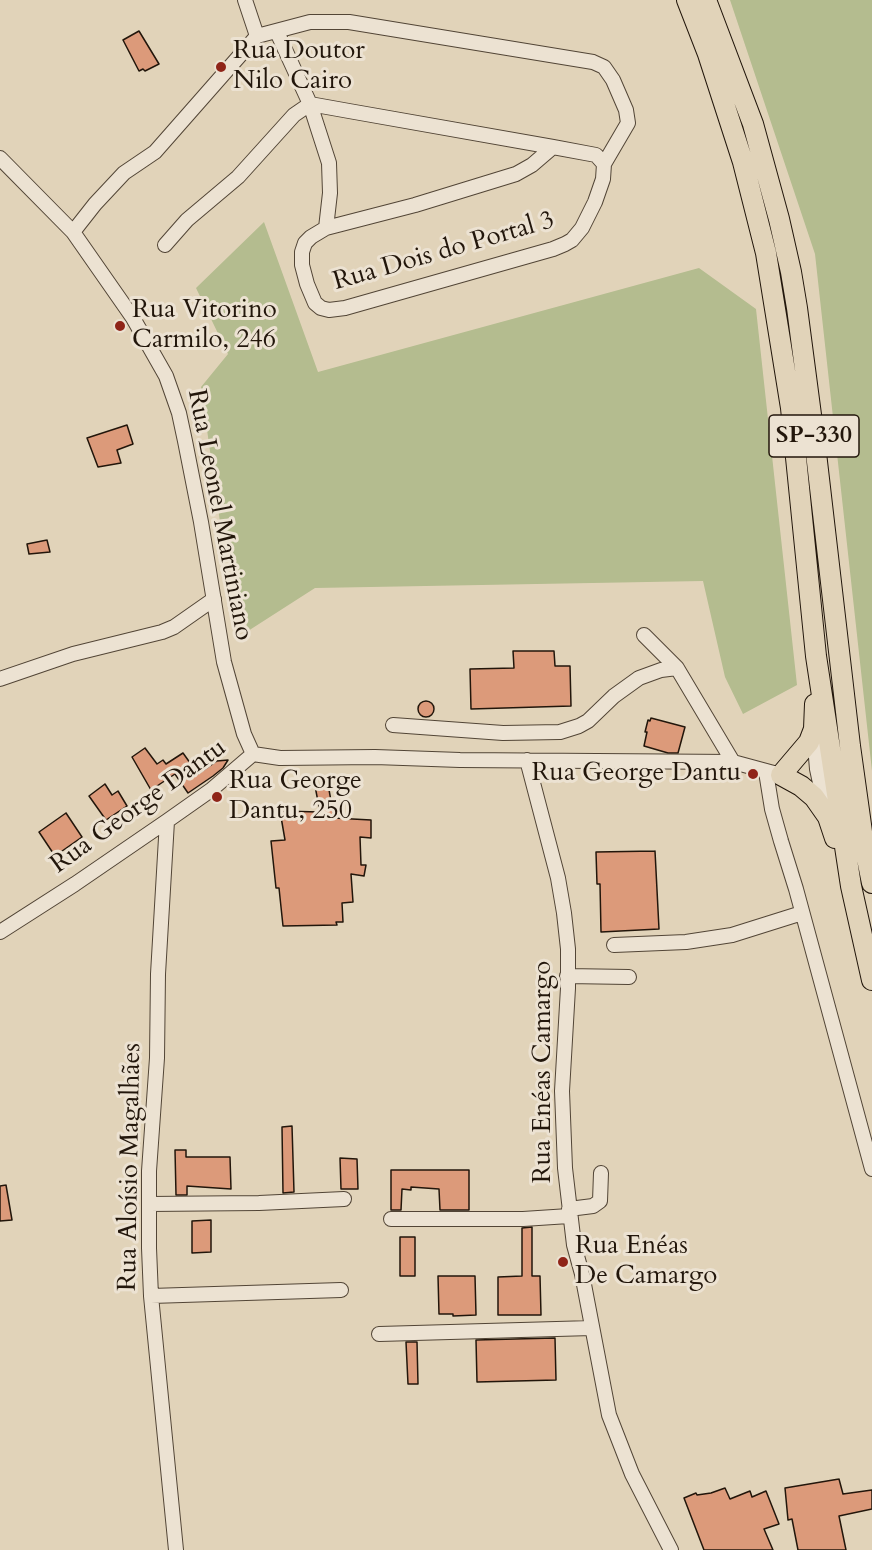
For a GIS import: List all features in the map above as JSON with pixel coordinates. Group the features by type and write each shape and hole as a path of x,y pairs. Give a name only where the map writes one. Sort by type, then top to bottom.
{"highway":[{"name":"SP-330","path":"687,0 708,54 743,162 766,253 791,408 816,656 851,886 872,980"},
{"name":"SP-330","path":"706,0 753,124 791,272 816,453 850,746 863,839 872,883"},
{"path":"816,656 814,729 803,749 774,773 801,786 814,797 828,817 851,886"}],"street":[{"path":"245,0 257,36"},
{"path":"73,232 94,204 124,173 155,152 257,36 310,22 349,22 592,62 604,67 613,80 626,110 628,123 604,164 596,155 310,104 294,115 238,177 187,220 165,245"},
{"path":"277,32 310,104 329,163 326,228 415,206 516,174 532,165 553,147"},
{"name":"Rua Leonel Martiniano","path":"0,158 73,232 133,318 166,376 179,413 185,441 229,681 244,734 253,754"},
{"name":"Rua Dois do Portal 3","path":"326,228 305,243 302,265 311,296 321,308 329,310 345,308 566,244 582,228 591,211 603,179 604,164"},
{"path":"0,679 73,654 162,632 174,627 214,599"},
{"path":"644,635 677,668 733,762"},
{"path":"393,725 503,733 560,732 588,721 614,696 639,678 661,670 677,668"},
{"path":"814,729 817,770 828,817"},
{"name":"Rua George Dantu","path":"0,932 167,821 211,790 253,754 280,758 375,757 733,762 774,773"},
{"name":"Rua Enéas Camargo","path":"526,760 558,878 566,925 567,976 562,1090 569,1212 609,1415 632,1474 671,1550"},
{"path":"774,773 772,809 872,1169"},
{"name":"Rua Aloísio Magalhães","path":"167,821 158,974 157,1058 149,1171 149,1204 151,1296 176,1550"},
{"path":"614,945 686,942 732,935 802,914"},
{"path":"567,976 629,977"},
{"path":"391,1219 523,1219 569,1212 593,1206 600,1201 601,1173"},
{"path":"149,1204 259,1203 344,1199"},
{"path":"151,1296 341,1290"},
{"path":"379,1334 592,1328"}],"green space":[{"path":"730,0 872,0 872,771 815,254"},
{"path":"264,222 318,372 699,268 756,309 797,685 743,714 725,677 703,581 315,588 248,631 220,522 201,387 228,354 196,288"}],"building":[{"path":"139,31 159,64 145,71 143,69 139,71 123,40"},
{"path":"127,425 133,444 117,450 121,463 98,467 87,438"},
{"path":"47,540 50,552 29,554 27,544"},
{"path":"513,651 554,651 555,666 570,666 571,706 471,709 470,669 514,668"},
{"path":"426,701 434,709 426,717 418,709"},
{"path":"651,718 685,727 678,753 668,753 644,746 648,720 650,721"},
{"path":"145,748 157,764 163,760 166,764 183,753 198,774 217,761 228,760 223,768 188,793 175,774 151,790 132,757"},
{"path":"105,784 112,795 118,791 127,806 106,820 89,796"},
{"path":"328,784 334,818 371,820 371,838 360,837 361,865 366,865 364,876 351,874 353,902 342,903 343,922 336,922 337,925 283,926 271,841 285,840 280,811 320,812 315,786"},
{"path":"66,813 82,837 55,856 39,832"},
{"path":"655,851 659,929 601,932 600,884 597,884 596,852"},
{"path":"292,1126 294,1192 283,1193 282,1127"},
{"path":"175,1150 186,1150 186,1157 230,1157 231,1189 187,1186 187,1195 176,1195"},
{"path":"340,1158 357,1159 358,1189 341,1189"},
{"path":"391,1170 469,1170 469,1210 440,1210 439,1189 411,1187 411,1190 402,1189 401,1210 391,1210"},
{"path":"6,1185 12,1220 0,1221 0,1186"},
{"path":"211,1220 211,1252 192,1253 192,1221"},
{"path":"532,1227 532,1276 540,1276 541,1315 498,1315 498,1277 522,1276 522,1228"},
{"path":"400,1237 415,1237 415,1276 400,1276"},
{"path":"438,1276 475,1276 476,1315 439,1314"},
{"path":"555,1338 556,1380 477,1382 476,1340"},
{"path":"406,1342 417,1342 418,1384 408,1384"},
{"path":"839,1479 843,1494 872,1490 872,1509 839,1516 846,1550 798,1550 792,1519 788,1520 785,1488"},
{"path":"725,1488 730,1499 750,1491 752,1497 766,1491 779,1524 764,1529 773,1550 704,1550 684,1498 696,1493 697,1495 711,1493"}],"place":[{"name":"Rua Doutor Nilo Cairo","path":"221,67"},
{"name":"Rua Vitorino Carmilo, 246","path":"120,326"},
{"name":"Rua George Dantu","path":"753,774"},
{"name":"Rua George Dantu, 250","path":"217,797"},
{"name":"Rua Enéas De Camargo","path":"563,1262"}]}
